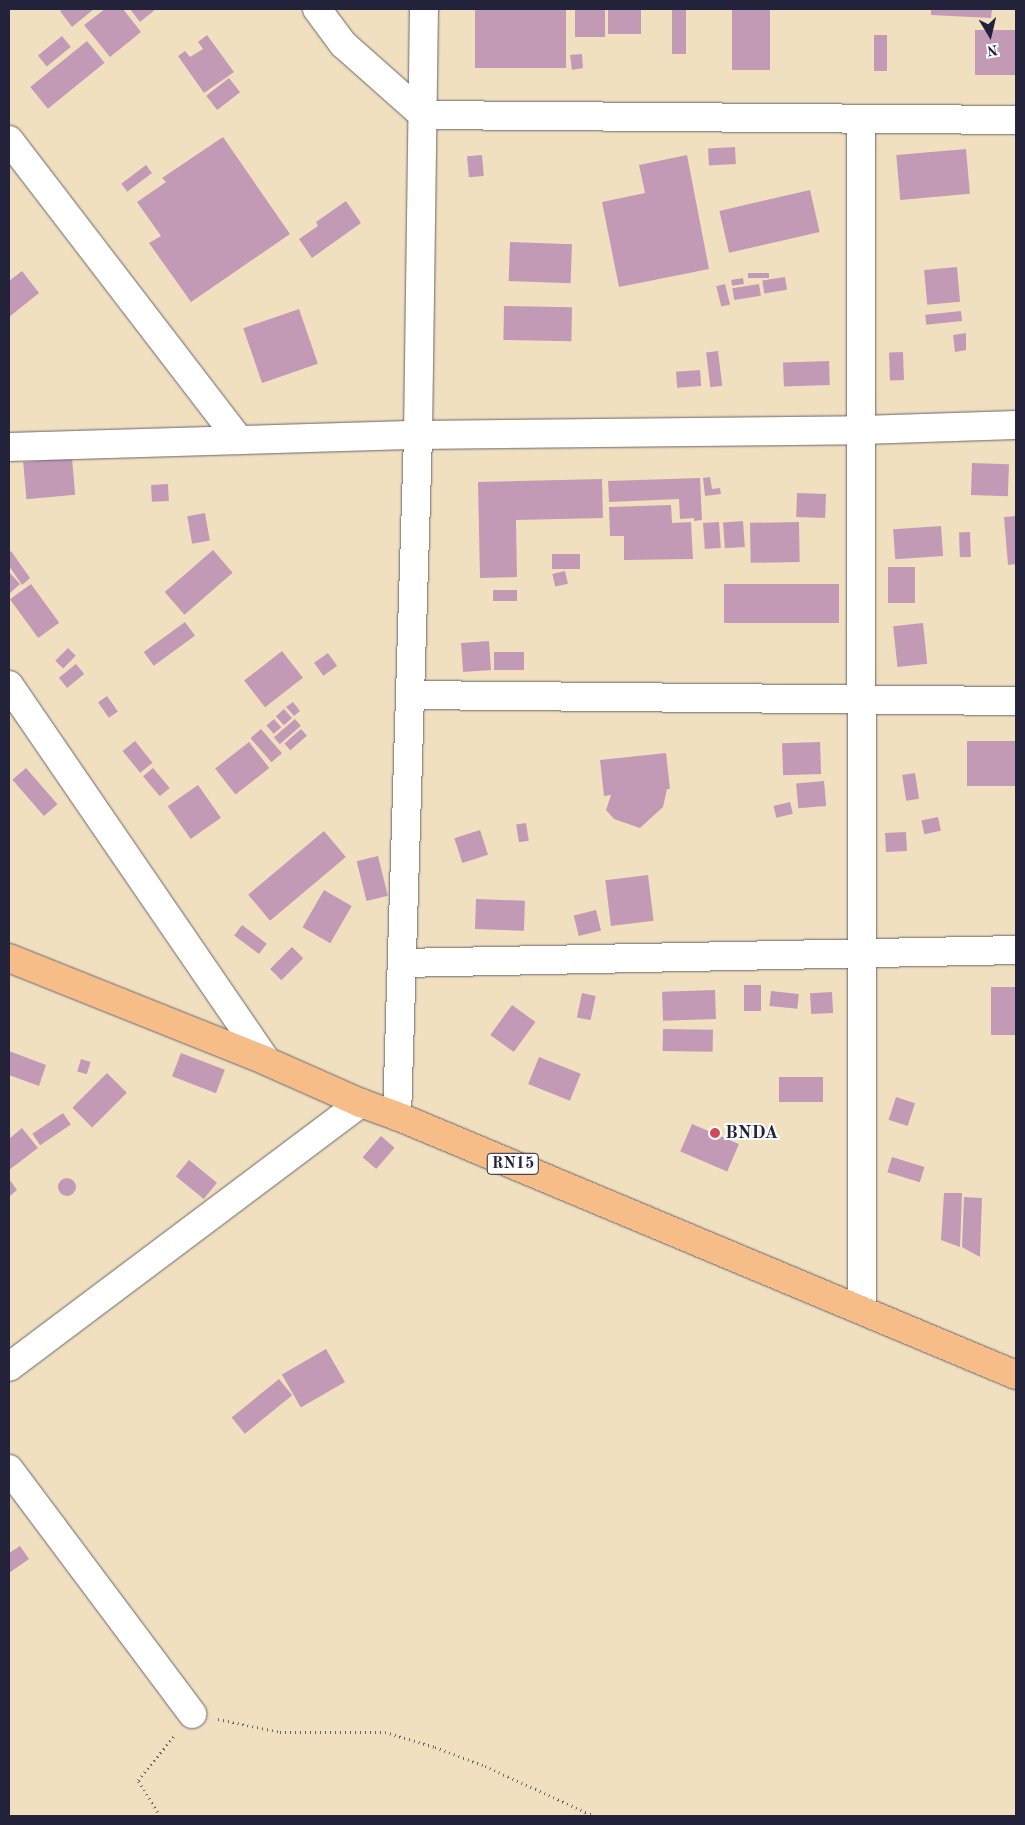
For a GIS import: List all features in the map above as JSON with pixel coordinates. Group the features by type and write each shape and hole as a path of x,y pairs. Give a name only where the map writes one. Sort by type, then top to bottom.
{"main road":[{"name":"RN15","path":"10,961 266,1061 361,1103 397,1116 1016,1375"}],"street":[{"path":"317,9 343,44 423,115 1016,120"},
{"path":"397,1116 418,435 424,9"},
{"path":"861,118 862,1310"},
{"path":"9,140 240,440"},
{"path":"9,447 418,435 862,430 1016,425"},
{"path":"9,685 266,1061"},
{"path":"410,695 1016,702"},
{"path":"402,963 1016,950"},
{"path":"9,1367 361,1103"},
{"path":"9,1469 192,1714"}],"path":[{"path":"160,1816 138,1780 192,1714 280,1732 385,1732 435,1746 485,1766 594,1816"}],"building":[{"path":"63,9 94,9 72,27 60,11"},
{"path":"105,9 123,9 141,32 110,57 84,25"},
{"path":"130,9 156,9 140,22"},
{"path":"475,9 566,9 566,68 475,68"},
{"path":"575,9 605,9 605,37 575,37"},
{"path":"608,9 641,9 641,34 608,34"},
{"path":"672,9 686,9 686,54 672,54"},
{"path":"732,9 770,9 770,70 732,70"},
{"path":"931,9 992,9 991,18 931,15"},
{"path":"975,30 1016,30 1016,75 975,75"},
{"path":"207,35 234,72 204,93 178,56 185,51 190,57 203,49 198,42"},
{"path":"874,35 887,35 887,71 874,71"},
{"path":"62,36 71,47 47,66 38,56"},
{"path":"87,41 105,63 48,109 30,87"},
{"path":"582,54 583,68 572,70 570,55"},
{"path":"229,78 240,92 217,110 206,96"},
{"path":"223,137 290,234 191,302 149,243 161,236 137,202 166,182 162,178"},
{"path":"735,147 736,164 709,165 708,148"},
{"path":"966,149 970,194 900,200 896,155"},
{"path":"482,155 484,176 469,177 467,156"},
{"path":"687,155 709,269 619,287 602,202 645,193 639,165"},
{"path":"146,165 152,173 127,192 121,184"},
{"path":"810,190 820,232 729,253 719,211"},
{"path":"346,201 361,223 312,258 299,239 318,226 316,222"},
{"path":"510,242 572,244 571,283 509,281"},
{"path":"957,267 960,302 927,305 924,270"},
{"path":"22,271 39,293 9,317 9,281"},
{"path":"748,273 769,273 769,278 748,278"},
{"path":"785,277 787,290 764,293 762,281"},
{"path":"743,278 744,284 732,286 731,280"},
{"path":"725,284 730,304 721,307 716,286"},
{"path":"759,284 761,296 734,300 732,288"},
{"path":"504,306 572,307 571,341 503,340"},
{"path":"299,309 318,364 262,383 243,328"},
{"path":"961,311 962,321 926,325 925,315"},
{"path":"966,333 966,350 955,352 953,335"},
{"path":"718,351 722,386 710,387 706,352"},
{"path":"889,352 903,352 904,380 890,380"},
{"path":"829,361 830,385 784,387 783,363"},
{"path":"700,370 701,386 677,388 676,372"},
{"path":"72,458 75,495 26,499 23,462"},
{"path":"972,463 1009,464 1008,496 971,495"},
{"path":"710,477 712,489 720,488 721,494 705,496 703,478"},
{"path":"700,478 702,520 694,521 694,518 680,519 679,499 609,502 608,481"},
{"path":"602,479 603,518 516,520 517,577 480,578 478,482"},
{"path":"168,484 169,501 152,502 151,485"},
{"path":"797,493 826,494 825,518 796,517"},
{"path":"671,505 672,523 691,522 693,559 624,560 624,536 610,536 609,507"},
{"path":"205,513 210,541 192,544 187,516"},
{"path":"1016,516 1016,564 1008,565 1004,517"},
{"path":"743,521 745,547 725,548 723,522"},
{"path":"719,522 721,548 705,549 703,523"},
{"path":"799,522 800,562 751,563 750,523"},
{"path":"941,526 943,556 895,559 893,529"},
{"path":"959,532 970,532 971,557 960,557"},
{"path":"213,550 233,573 184,615 165,592"},
{"path":"11,551 30,578 22,585 9,566 9,553"},
{"path":"552,554 580,554 580,569 552,569"},
{"path":"888,567 915,567 915,603 888,603"},
{"path":"565,571 568,584 555,587 552,574"},
{"path":"9,572 20,584 9,594"},
{"path":"31,584 59,623 38,638 10,599"},
{"path":"724,584 839,584 839,623 724,623"},
{"path":"493,590 517,590 517,601 493,601"},
{"path":"185,622 195,636 154,666 144,652"},
{"path":"923,623 927,664 897,667 893,626"},
{"path":"489,641 491,670 463,672 461,643"},
{"path":"68,648 76,656 63,669 55,661"},
{"path":"282,651 303,678 265,707 244,681"},
{"path":"494,652 524,652 524,670 494,670"},
{"path":"328,653 337,666 323,676 314,663"},
{"path":"76,664 84,674 67,688 59,678"},
{"path":"107,696 118,712 109,718 98,702"},
{"path":"293,702 300,711 294,716 286,707"},
{"path":"284,709 292,718 284,725 276,716"},
{"path":"274,719 281,727 274,734 266,726"},
{"path":"295,719 301,726 280,744 274,737"},
{"path":"261,729 282,753 271,762 250,738"},
{"path":"301,729 307,736 290,750 284,743"},
{"path":"135,741 153,763 140,773 123,751"},
{"path":"967,741 1016,741 1016,786 967,786"},
{"path":"249,742 269,768 235,794 215,768"},
{"path":"820,742 821,774 783,775 782,743"},
{"path":"666,753 670,789 667,789 663,807 640,828 614,819 606,810 611,795 604,796 600,760"},
{"path":"26,768 57,804 44,816 12,780"},
{"path":"153,768 170,788 160,796 143,776"},
{"path":"915,773 919,799 906,801 902,775"},
{"path":"824,781 826,806 798,808 796,783"},
{"path":"198,785 221,818 191,839 168,806"},
{"path":"790,802 793,814 776,818 774,806"},
{"path":"938,817 941,831 924,834 921,821"},
{"path":"526,823 529,841 519,842 516,825"},
{"path":"480,830 488,855 462,863 454,838"},
{"path":"324,831 346,857 270,921 248,895"},
{"path":"906,832 907,851 886,852 885,833"},
{"path":"378,856 388,896 367,901 357,861"},
{"path":"648,875 654,921 611,926 605,880"},
{"path":"324,890 352,906 330,943 302,927"},
{"path":"476,899 525,901 524,931 475,929"},
{"path":"596,910 601,930 579,936 574,916"},
{"path":"242,925 267,944 259,954 234,935"},
{"path":"292,947 303,958 281,980 270,969"},
{"path":"744,985 761,985 761,1011 744,1011"},
{"path":"991,987 1016,987 1016,1035 991,1035"},
{"path":"715,990 716,1019 663,1021 662,992"},
{"path":"771,991 799,994 797,1009 769,1006"},
{"path":"832,992 833,1013 811,1014 810,993"},
{"path":"582,993 596,996 590,1020 577,1017"},
{"path":"512,1005 535,1022 514,1052 490,1035"},
{"path":"663,1029 713,1030 713,1052 663,1051"},
{"path":"9,1051 46,1065 39,1086 9,1075"},
{"path":"181,1053 225,1070 216,1093 172,1076"},
{"path":"539,1057 581,1074 570,1101 528,1084"},
{"path":"81,1059 91,1062 87,1074 77,1071"},
{"path":"107,1073 127,1093 92,1127 72,1108"},
{"path":"779,1077 823,1077 823,1102 779,1102"},
{"path":"896,1097 915,1103 908,1126 889,1120"},
{"path":"63,1113 71,1125 40,1145 32,1134"},
{"path":"692,1124 739,1144 727,1172 680,1152"},
{"path":"22,1128 38,1148 9,1170 9,1139"},
{"path":"381,1136 395,1148 376,1169 363,1157"},
{"path":"892,1157 925,1167 920,1182 887,1172"},
{"path":"189,1160 217,1183 204,1199 176,1176"},
{"path":"67,1178 73,1181 76,1187 73,1193 67,1196 61,1193 58,1187 61,1181"},
{"path":"9,1179 17,1190 9,1197"},
{"path":"944,1193 962,1193 960,1247 941,1240"},
{"path":"964,1197 982,1198 980,1257 962,1247"},
{"path":"326,1349 345,1382 301,1407 282,1374"},
{"path":"279,1379 292,1395 245,1434 232,1417"},
{"path":"20,1546 29,1559 9,1573 9,1553"}],"place":[{"name":"BNDA","path":"715,1133"}]}
